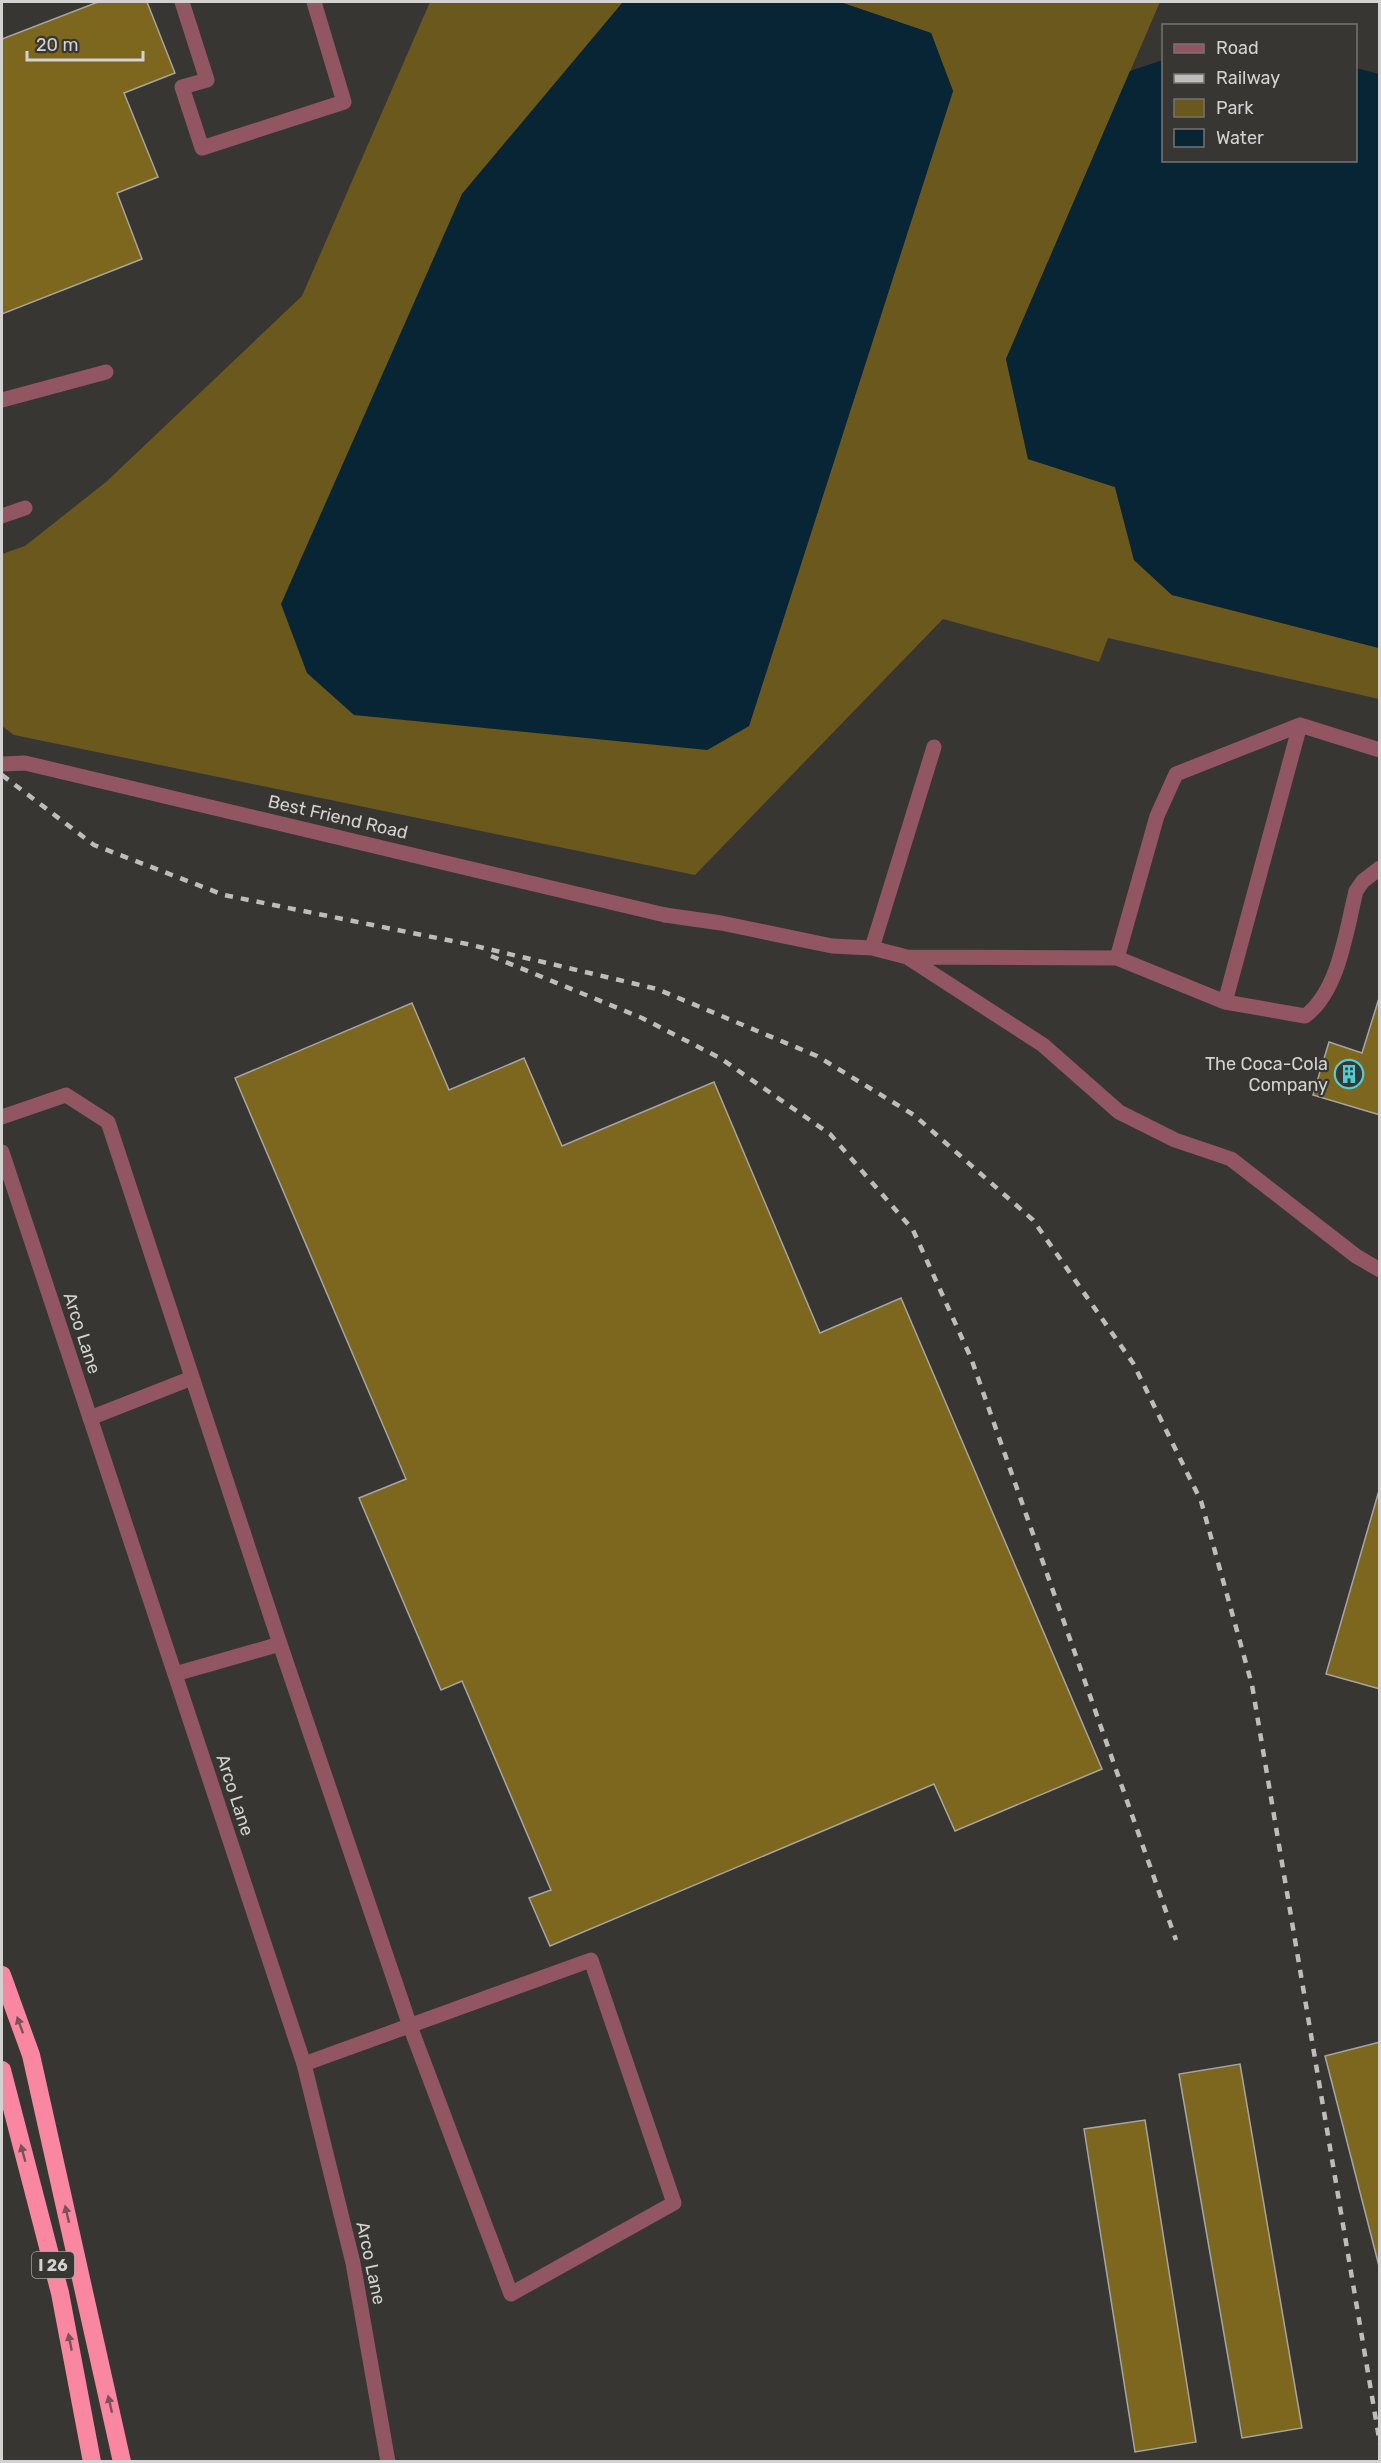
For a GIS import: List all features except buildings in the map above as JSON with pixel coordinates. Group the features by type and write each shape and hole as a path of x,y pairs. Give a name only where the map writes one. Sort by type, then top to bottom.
{"highway":[{"path":"2,1975 31,2055 122,2462"},
{"name":"I 26","path":"2,2070 60,2293 92,2462"}],"street":[{"path":"182,2 207,80 183,87 202,148 344,102 314,2"},
{"path":"2,400 106,372"},
{"path":"2,516 25,508"},
{"path":"1225,1002 1300,725"},
{"path":"1117,958 1157,816 1176,774 1300,725 1380,750"},
{"path":"872,948 934,747"},
{"name":"Best Friend Road","path":"2,764 25,763 665,915 721,922 832,946 872,948 907,957"},
{"path":"907,957 1117,958 1225,1002 1305,1016 1317,1007 1334,976 1356,891 1363,880 1380,868"},
{"path":"907,957 1042,1046 1119,1112 1175,1140 1231,1159 1356,1256 1380,1270"},
{"path":"2,1117 66,1095 108,1122 280,1644 410,2026 511,2294 674,2202 591,1960 410,2026 304,2064"},
{"name":"Arco Lane","path":"2,1152 304,2064 353,2263 388,2462"},
{"path":"90,1418 192,1378"},
{"path":"175,1674 280,1644"}],"green space":[{"path":"430,2 623,2 462,194 707,750 749,726 953,91 931,33 840,2 1160,2 1006,359 1028,459 1115,487 1134,560 1172,595 1379,648 1379,699 1108,638 1099,662 943,619 695,875 14,735 2,726 2,554 25,546 106,482 302,296"}],"water":[{"path":"623,2 840,2 931,33 953,91 749,726 707,750 354,715 307,673 281,604 462,194"},
{"path":"1162,60 1162,162 1357,162 1357,68 1379,74 1379,648 1172,595 1134,560 1115,487 1028,459 1006,359 1130,71"}],"railway":[{"path":"2,775 94,845 224,895 467,944 657,989 817,1056 914,1115 1033,1220 1133,1363 1201,1501 1252,1685 1380,2444"},
{"path":"491,956 642,1018 720,1058 830,1134 913,1230 971,1358 1176,1940"}],"place":[{"name":"The Coca-Cola Company","path":"1349,1074"}]}
